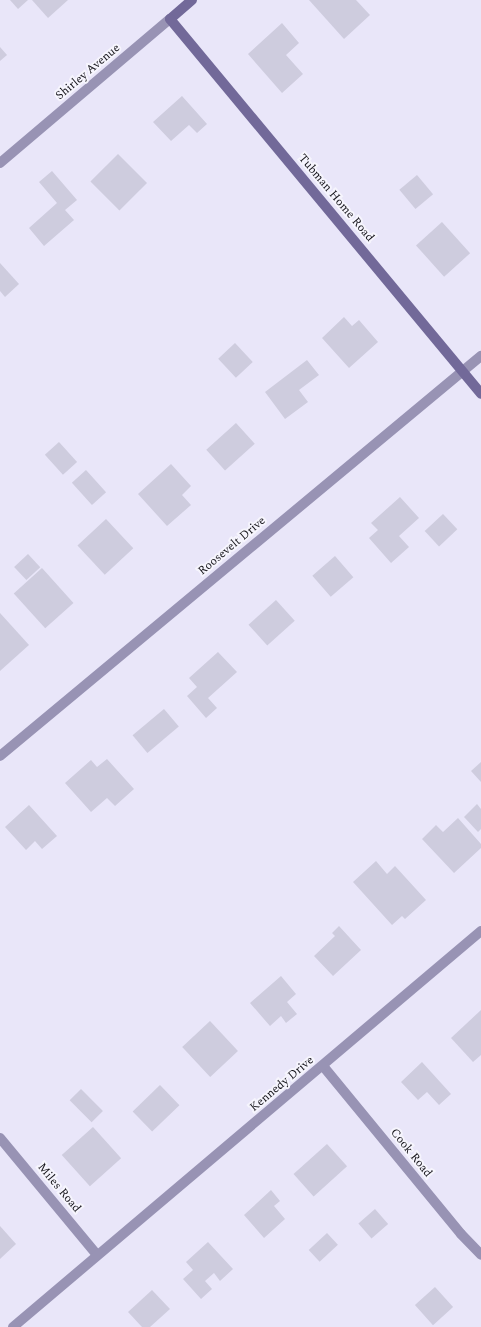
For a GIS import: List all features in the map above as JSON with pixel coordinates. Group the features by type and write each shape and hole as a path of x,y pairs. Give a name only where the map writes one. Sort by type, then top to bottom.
{"street":[{"name":"Shirley Avenue","path":"0,163 192,0"},
{"name":"Tubman Home Road","path":"170,19 481,394"},
{"name":"Roosevelt Drive","path":"0,756 481,356"},
{"name":"Kennedy Drive","path":"13,1327 481,931"},
{"name":"Cook Road","path":"323,1066 461,1234 481,1255"},
{"name":"Miles Road","path":"0,1138 98,1255"}],"building":[{"path":"10,0 28,0 18,9"},
{"path":"32,0 68,0 48,18"},
{"path":"309,0 356,0 370,15 344,39"},
{"path":"282,23 299,43 286,55 303,74 282,93 248,54"},
{"path":"0,47 7,55 0,61"},
{"path":"182,96 207,124 197,133 189,125 171,141 153,122"},
{"path":"118,154 147,183 119,211 90,182"},
{"path":"52,171 77,200 65,210 74,220 44,246 29,228 57,203 39,182"},
{"path":"417,175 433,194 415,209 399,190"},
{"path":"442,222 470,253 444,277 416,245"},
{"path":"0,263 19,284 5,297 0,291"},
{"path":"344,317 352,326 359,320 378,342 349,368 322,338"},
{"path":"235,343 253,362 236,378 218,359"},
{"path":"307,360 319,375 299,390 308,402 285,419 265,392"},
{"path":"236,423 255,444 225,471 206,450"},
{"path":"59,442 77,462 63,475 45,455"},
{"path":"171,464 191,486 182,495 191,505 167,526 138,494"},
{"path":"86,470 106,492 92,505 72,483"},
{"path":"400,497 419,518 399,536 409,547 391,563 369,538 378,530 371,523"},
{"path":"443,514 457,529 439,546 425,531"},
{"path":"106,519 133,548 105,575 77,546"},
{"path":"28,554 40,567 26,580 14,567"},
{"path":"335,556 353,577 331,597 312,576"},
{"path":"42,568 73,603 45,628 14,593"},
{"path":"276,600 295,621 267,646 249,625"},
{"path":"0,613 29,645 0,671"},
{"path":"218,652 237,672 208,698 217,708 206,718 187,696 197,687 189,678"},
{"path":"164,709 179,727 147,753 133,735"},
{"path":"107,759 134,789 115,806 107,798 91,812 65,783 91,760 97,767"},
{"path":"481,762 481,782 471,771"},
{"path":"477,804 481,809 481,829 478,832 464,817"},
{"path":"29,805 57,836 42,849 35,841 26,850 5,827"},
{"path":"458,818 481,844 481,848 454,873 422,839 436,825 443,832"},
{"path":"376,861 387,874 395,866 426,900 405,919 402,916 392,925 353,882"},
{"path":"339,926 361,950 333,976 314,956 335,936 332,933"},
{"path":"281,976 296,994 287,1002 297,1014 286,1023 281,1016 270,1026 250,1003"},
{"path":"481,1010 481,1055 473,1062 451,1038"},
{"path":"210,1021 238,1051 210,1077 182,1047"},
{"path":"422,1062 451,1094 439,1105 427,1092 418,1100 401,1082"},
{"path":"160,1085 179,1105 152,1132 133,1111"},
{"path":"81,1089 103,1111 92,1122 70,1100"},
{"path":"93,1127 121,1158 90,1186 62,1155"},
{"path":"327,1144 347,1166 314,1196 294,1174"},
{"path":"271,1190 280,1201 274,1206 285,1219 264,1238 244,1215"},
{"path":"375,1209 388,1224 372,1239 358,1223"},
{"path":"0,1226 16,1244 0,1259"},
{"path":"327,1233 338,1245 320,1262 309,1250"},
{"path":"208,1242 233,1269 220,1281 214,1273 205,1281 212,1289 201,1299 183,1279 193,1270 186,1262"},
{"path":"435,1287 453,1307 433,1325 415,1305"},
{"path":"152,1290 170,1309 150,1327 142,1327 128,1312"}]}
